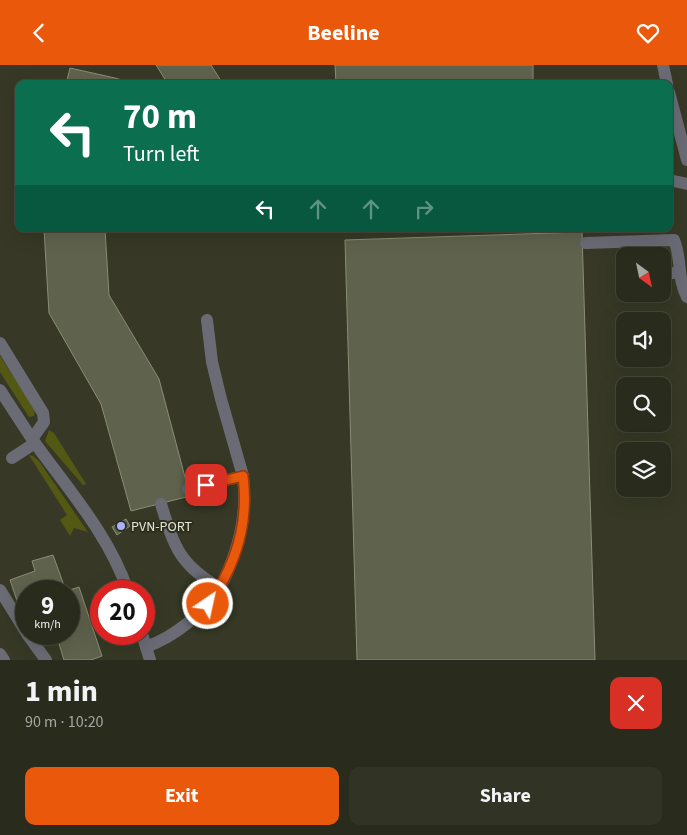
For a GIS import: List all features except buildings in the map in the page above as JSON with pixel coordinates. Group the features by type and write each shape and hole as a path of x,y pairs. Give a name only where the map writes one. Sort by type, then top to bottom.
{"street":[{"path":"663,65 666,80"},
{"path":"673,107 687,160"},
{"path":"673,181 687,184"},
{"path":"586,243 674,240 679,251 681,286 687,297"},
{"path":"671,273 680,273"},
{"path":"150,660 146,647 161,641 181,629 208,604 220,588 231,565 244,520 245,494 243,476 212,362 208,320"},
{"path":"0,343 43,413 44,422 33,441 12,458"},
{"path":"0,390 33,441 92,519 105,541 123,580"},
{"path":"188,489 243,476"},
{"path":"161,504 172,537 184,562 202,578 220,588"},
{"path":"0,590 15,614"},
{"path":"35,645 46,660"},
{"path":"0,654 4,660"}],"green space":[{"path":"0,356 35,409 34,416 29,417 0,372"},
{"path":"49,430 54,433 86,484 83,485 45,441"},
{"path":"29,455 39,461 88,532 74,528 70,536 60,520 67,515"}],"place":[{"name":"PVN-PORT","path":"121,526"}],"route":[{"path":"206,485 243,476 245,494 244,520 240,541 220,588 208,604"}]}
